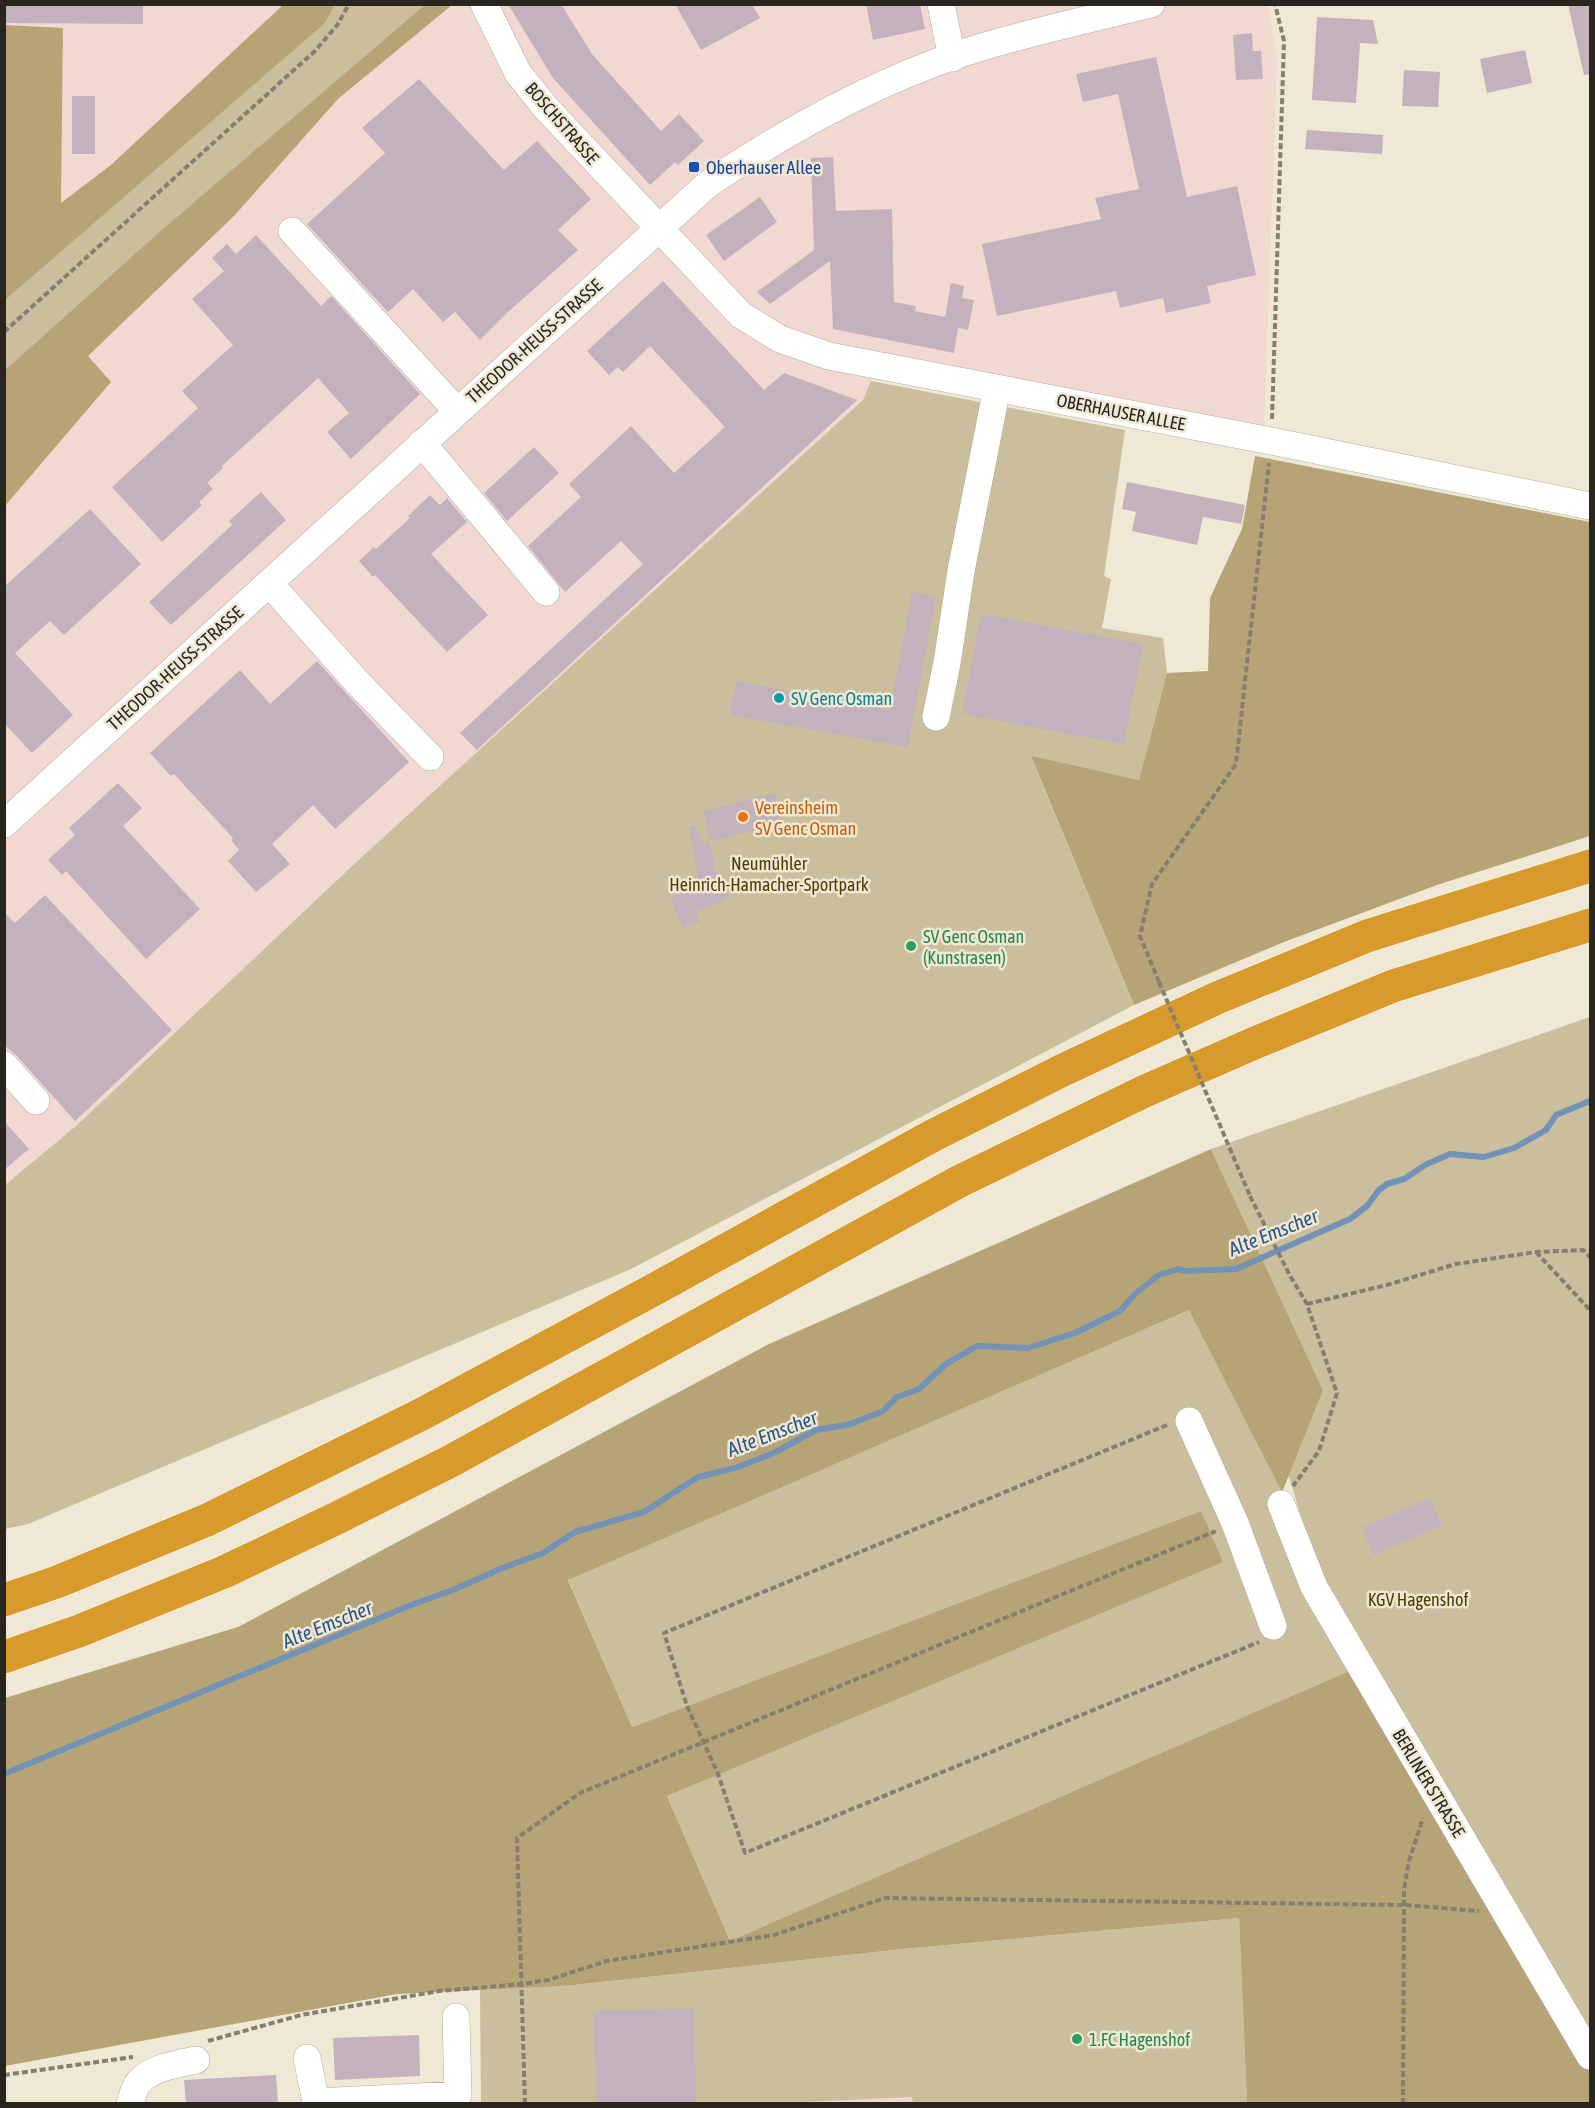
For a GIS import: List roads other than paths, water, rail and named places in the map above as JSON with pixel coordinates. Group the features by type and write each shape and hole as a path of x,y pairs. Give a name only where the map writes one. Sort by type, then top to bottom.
{"highway":[{"path":"4,1600 57,1582 207,1520 422,1414 932,1136 1062,1070 1217,998 1367,936 1590,866"},
{"path":"4,1657 80,1630 224,1572 337,1518 460,1456 960,1181 1145,1091 1393,986 1590,925"}],"street":[{"name":"BOSCHSTRASSE","path":"484,4 518,74 546,108 658,228"},
{"path":"941,4 952,58"},
{"name":"THEODOR-HEUSS-STRASSE","path":"4,824 708,184 756,152 838,106 914,72 991,44 1151,4"},
{"name":"OBERHAUSER ALLEE","path":"658,228 741,315 780,339 829,356 1271,441 1590,506"},
{"path":"292,231 457,411"},
{"path":"936,717 961,571 997,387"},
{"path":"422,443 546,592"},
{"path":"269,583 357,682 430,757"},
{"path":"4,1065 36,1101"},
{"path":"1189,1421 1235,1523 1273,1626"},
{"name":"BERLINER STRASSE","path":"1281,1504 1314,1587 1590,2056"},
{"path":"307,2058 316,2103 458,2095 456,2017"},
{"path":"130,2103 137,2083 150,2074 200,2051"}],"waterway":[{"name":"Alte Emscher","path":"4,1774 411,1605 543,1553 575,1532 644,1512 698,1477 735,1468 774,1453 816,1430 851,1424 883,1411 897,1397 919,1389 946,1364 977,1346 1028,1348 1075,1333 1120,1311 1136,1293 1159,1275 1178,1269 1185,1271 1236,1269 1350,1219 1367,1206 1379,1190 1387,1184 1404,1179 1427,1164 1450,1154 1484,1157 1514,1148 1546,1130 1556,1115 1590,1101"}],"place":[{"name":"Oberhauser Allee","path":"694,167"},
{"name":"SV Genc Osman","path":"779,698"},
{"name":"Vereinsheim SV Genc Osman","path":"743,817"},
{"name":"SV Genc Osman (Kunstrasen)","path":"911,946"},
{"name":"1.FC Hagenshof","path":"1077,2039"}],"park label":[{"name":"Neumühler Heinrich-Hamacher-Sportpark","path":"769,873"},
{"name":"KGV Hagenshof","path":"1418,1599"}]}
